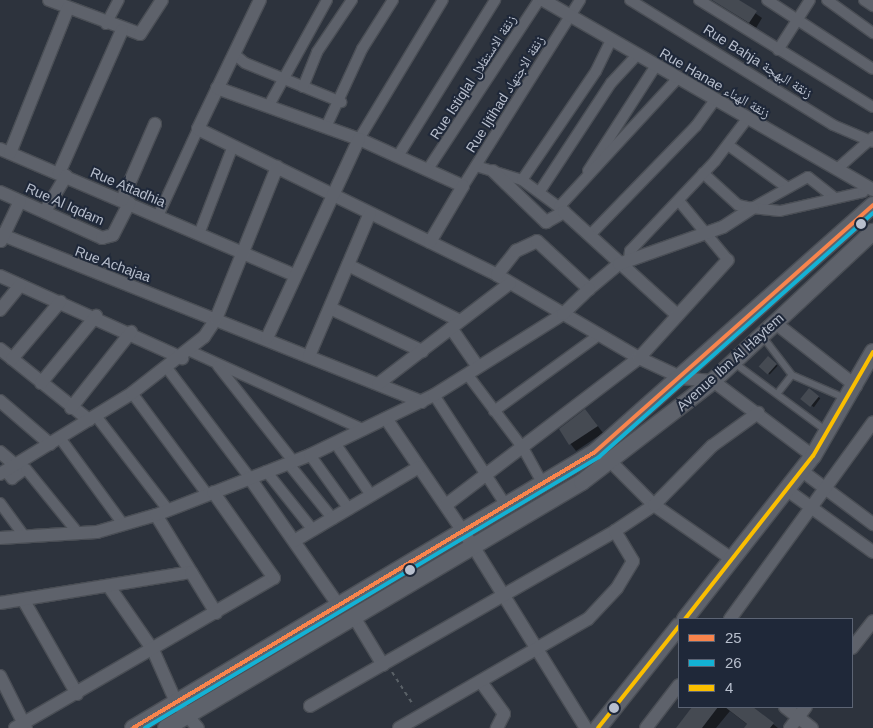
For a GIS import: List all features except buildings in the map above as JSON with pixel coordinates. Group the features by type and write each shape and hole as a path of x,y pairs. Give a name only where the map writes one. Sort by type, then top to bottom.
{"street":[{"path":"48,0 122,30 143,32 162,0"},
{"path":"106,24 119,0"},
{"path":"158,216 260,0"},
{"path":"268,107 327,0"},
{"path":"303,87 317,52 352,0"},
{"path":"326,127 341,102 362,49 393,0"},
{"path":"267,338 332,192 359,138 443,0"},
{"path":"398,156 495,0"},
{"name":"Rue Istiqlal زنقة الاستقلال","path":"428,169 539,0"},
{"name":"Rue Hanae زنقة الهناء","path":"543,0 610,42 870,188"},
{"name":"Rue Ijtihad زنقة الاجتهاد","path":"463,186 580,0"},
{"name":"Rue Bahja زنقة البهجة","path":"630,0 833,125 872,140"},
{"path":"699,0 873,107"},
{"path":"767,0 873,69"},
{"path":"778,50 810,0"},
{"path":"827,0 873,33"},
{"path":"864,0 873,6"},
{"path":"5,151 68,8"},
{"path":"45,211 62,175 122,30"},
{"path":"522,180 596,71 610,42"},
{"path":"234,54 303,87 341,102"},
{"path":"540,191 612,83 636,56"},
{"path":"493,171 546,222 562,209 655,67"},
{"path":"584,177 609,157 677,79"},
{"path":"217,88 359,138 463,186 430,242"},
{"path":"590,235 696,126 715,100"},
{"path":"624,262 630,251 679,201 728,145 747,119"},
{"path":"126,202 155,124"},
{"path":"198,130 332,192 370,213 497,275 639,358 682,378 713,381 813,456"},
{"path":"837,169 872,140"},
{"path":"728,145 785,186"},
{"path":"199,234 233,146"},
{"name":"Rue Attadhia","path":"5,151 294,275"},
{"path":"476,166 522,180 540,191 624,262 677,315"},
{"path":"7,470 132,393 186,354 216,319 277,167"},
{"path":"703,173 738,205 780,211 866,191 870,188"},
{"path":"0,538 78,533 123,524 162,512 310,455 388,420 434,395 563,314 589,289 624,262 707,233 752,208 785,186 808,177 835,198"},
{"name":"Rue Al Iqdam","path":"0,192 108,238 126,202"},
{"path":"1,238 20,201"},
{"path":"446,505 523,448 542,428 639,358 728,260 679,201"},
{"name":"Avenue Ibn Al Haytem","path":"133,728 337,603 544,486 611,440 873,205"},
{"path":"310,356 370,213"},
{"name":"Avenue Ibn Al Haytem","path":"166,728 611,462 713,381 762,333 873,232"},
{"name":"Rue Achajaa","path":"1,238 267,338 422,402"},
{"path":"497,275 516,251 537,241 589,289"},
{"path":"348,264 455,325 473,371 494,411 523,448 544,486"},
{"path":"0,276 131,332 217,365 364,430"},
{"path":"378,384 510,283"},
{"path":"0,310 20,285"},
{"path":"12,359 60,302"},
{"path":"330,308 422,351"},
{"path":"41,383 96,316"},
{"path":"774,322 852,393"},
{"path":"71,408 131,332"},
{"path":"494,411 599,335"},
{"path":"0,348 71,408 93,418 162,512 192,572 216,613"},
{"path":"686,618 813,456 852,393 873,352"},
{"path":"217,365 332,518"},
{"path":"167,368 249,477 337,603"},
{"path":"0,676 22,726 216,613 275,574 132,393"},
{"path":"434,395 488,475 507,507"},
{"path":"0,400 55,441 123,524"},
{"path":"310,706 503,597 615,531 654,505 712,446 758,414"},
{"path":"388,420 473,546 535,650 586,728"},
{"path":"731,618 827,490 873,422"},
{"path":"335,444 370,495"},
{"path":"0,452 12,479 26,469 78,533"},
{"path":"310,455 349,508"},
{"path":"611,462 654,505 733,560"},
{"path":"294,541 419,467"},
{"path":"266,471 313,530"},
{"path":"802,471 873,524"},
{"path":"787,490 873,552"},
{"path":"0,503 25,537"},
{"path":"399,728 416,722 588,619 617,588 633,555 615,531"},
{"path":"0,603 110,588 192,572"},
{"path":"110,588 153,650 176,702 198,728"},
{"path":"24,601 77,694"},
{"path":"354,617 385,664"},
{"path":"853,647 873,621"},
{"path":"598,728 678,627"},
{"path":"481,682 504,714 497,728"},
{"path":"646,728 678,686"},
{"path":"786,708 812,728"},
{"path":"790,728 805,708"}],"lane":[{"path":"762,333 777,361 792,375 852,393"},
{"path":"732,361 828,432"},
{"path":"777,394 792,375"}],"path":[{"path":"385,664 416,722"}],"transit line":[{"name":"25","path":"133,728 595,452 873,205"},
{"name":"26","path":"145,728 599,457 873,213"},
{"name":"4","path":"686,618 813,456 873,352"},
{"name":"4","path":"598,728 678,627"}]}
